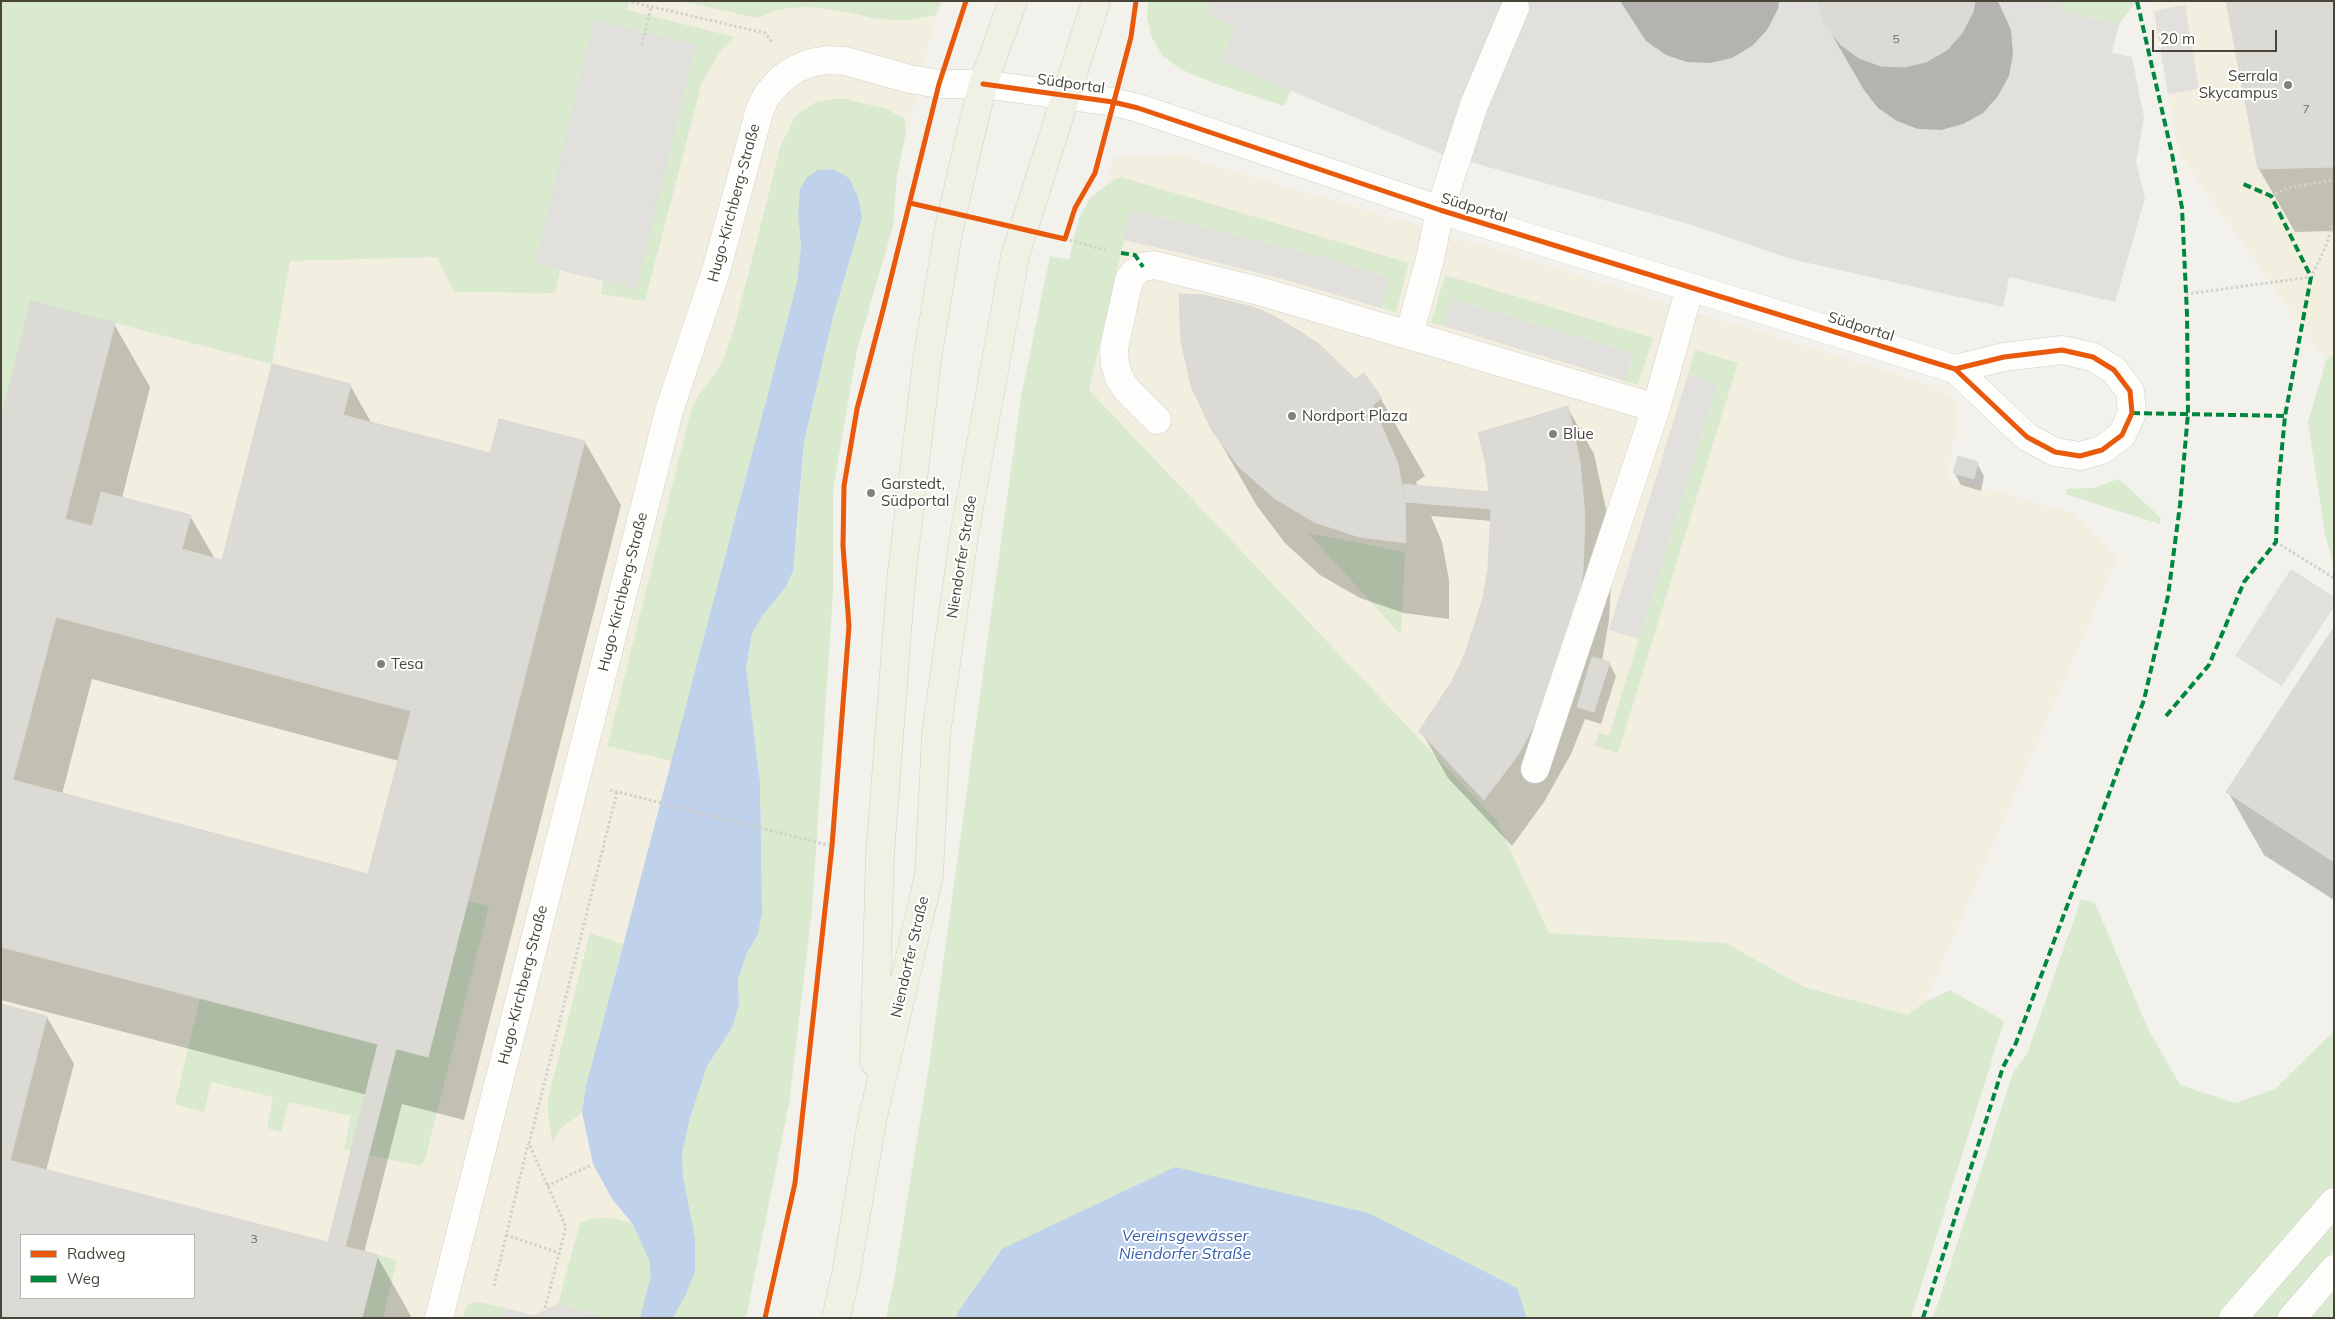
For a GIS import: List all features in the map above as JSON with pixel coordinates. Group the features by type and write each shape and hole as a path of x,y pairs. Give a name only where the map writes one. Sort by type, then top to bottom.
{"main road":[{"name":"Niendorfer Straße","path":"872,1121 880,855 905,536 927,361 948,233 983,84 1013,1"},
{"name":"Niendorfer Straße","path":"836,1318 846,1274 872,1121 929,875 936,735 964,536 1015,256 1096,1"}],"street":[{"path":"1409,335 1430,259 1440,210 1474,105 1515,8"},
{"name":"Hugo-Kirchberg-Straße","path":"439,1318 669,411 716,271 760,108 767,95 780,80 794,70 810,63 828,60 844,60 910,79 938,84 983,84"},
{"name":"Südportal","path":"983,84 1113,102 1138,108 1440,210 1955,369 2027,437 2054,452 2080,456 2102,450 2122,435 2132,413 2130,392 2114,370 2093,357 2062,350 2004,358 1955,369"},
{"path":"1157,420 1128,391 1119,378 1115,364 1114,348 1129,280 1134,273 1144,267 1154,265 1259,291 1656,408"},
{"path":"1535,769 1656,408 1690,287"},
{"path":"2233,1318 2334,1202"},
{"path":"2292,1318 2334,1269"}],"path":[{"path":"627,1 765,32 794,70"},
{"path":"642,45 651,7"},
{"path":"2271,196 2287,188 2334,180"},
{"path":"2186,294 2311,277 2326,246 2334,222"},
{"path":"1065,239 1102,249"},
{"path":"2276,542 2334,578"},
{"path":"494,1286 617,792"},
{"path":"644,799 832,846"},
{"path":"528,1144 566,1227 545,1308"},
{"path":"547,1186 591,1165"},
{"path":"506,1235 559,1253"}],"shaded area":[{"path":"568,1 876,1 936,15 897,175 893,226 857,350 833,490 833,593 812,910 789,1104 746,1318 1,1318 1,285 264,272 342,242"},
{"path":"1213,1 1817,1 1826,27 1841,45 1859,58 1881,66 1947,50 1962,33 1973,12 1975,1 2062,1 2060,11 2119,24 2112,53 2132,57 2144,118 2136,162 2145,198 2115,302 2009,277 2003,307 1791,259 1692,225 1439,153 1221,61 1235,27 1207,16"},
{"path":"2150,1 2334,1 2334,353 2326,361 2179,154"},
{"path":"2185,5 2199,89 2168,94 2154,11"},
{"path":"594,20 696,45 636,289 535,264"},
{"path":"1175,154 1430,229 1937,387 1959,405 1948,478 2071,512 2117,558 1925,1002 1908,1015 1804,987 1726,943 1549,933 1059,401 1113,158"},
{"path":"1131,210 1297,250 1389,277 1381,308 1290,281 1123,240"},
{"path":"1452,299 1633,353 1625,381 1444,326"},
{"path":"1688,374 1717,384 1639,639 1609,630"},
{"path":"2291,569 2334,597 2334,607 2282,686 2235,656"},
{"path":"558,1304 610,1318 503,1318 505,1308 533,1315"}],"green space":[{"path":"1,1 629,1 627,10 734,37 721,50 702,82 645,301 601,294 603,281 636,289 535,264 560,271 555,293 454,292 437,257 290,261 272,364 31,301 1,419"},
{"path":"681,1 942,1 936,15 909,20 876,19 848,12 809,7 773,11 757,18"},
{"path":"1148,1 1213,1 1208,16 1235,27 1221,61 1291,90 1284,106 1214,83 1180,69 1163,56 1152,38 1147,18"},
{"path":"2062,1 2137,1 2119,24 2060,11"},
{"path":"845,99 887,109 904,119 906,132 897,175 893,226 857,350 833,490 833,593 812,910 789,1104 746,1318 673,1318 686,1294 682,1153 690,1118 707,1066 732,1028 739,1005 738,979 747,953 758,934 762,913 760,782 746,668 752,635 762,616 785,588 797,535 804,442 833,317 862,218 833,169 818,170 807,177 798,216 801,246 797,283 672,761 607,746 690,414 695,401 720,367 725,355 736,322 781,145 796,115 816,102"},
{"path":"1121,177 1409,263 1396,312 1381,308 1389,277 1297,250 1131,210 1089,390 1496,820 1549,933 1726,943 1804,987 1908,1015 1925,1002 1950,990 2004,1021 1911,1318 1527,1318 1517,1288 1002,1249 958,1312 956,1318 886,1318 894,1281 929,1066 1021,397 1050,256 1069,260 1079,218 1091,197"},
{"path":"1445,275 1653,338 1638,385 1625,381 1633,353 1452,299 1444,326 1431,323"},
{"path":"1695,350 1738,363 1618,753 1595,746 1599,733 1609,736 1717,384 1688,374"},
{"path":"2334,353 2334,568 2325,534 2308,422 2326,361"},
{"path":"2119,479 2161,518 2160,524 2065,494 2067,489 2093,488"},
{"path":"1308,533 1405,552 1401,635"},
{"path":"2081,899 2095,903 2148,1029 2180,1085 2235,1103 2275,1089 2334,1031 2334,1249 2275,1318 1933,1318 2013,1073 2027,1054"},
{"path":"468,901 489,906 426,1155 424,1162 419,1166 344,1149 351,1116 289,1102 281,1132 267,1128 273,1097 211,1082 204,1112 175,1104 200,998 428,1057"},
{"path":"590,933 623,944 586,1086 582,1112 561,1128 552,1142 548,1099"},
{"path":"595,1218 613,1218 633,1224 643,1243 649,1260 651,1275 640,1318 610,1318 558,1304 580,1223"},
{"path":"378,1255 397,1260 383,1318 362,1318"},
{"path":"2334,1291 2334,1318 2311,1318"},
{"path":"479,1302 505,1308 503,1318 462,1318 467,1306"}],"water":[{"path":"833,169 849,178 858,197 862,218 833,317 804,442 793,571 785,588 762,616 752,634 746,668 760,782 762,913 758,934 747,953 738,979 739,1005 732,1028 707,1066 690,1118 682,1153 683,1177 695,1238 695,1271 686,1294 673,1318 640,1318 651,1275 649,1260 633,1224 612,1199 593,1164 582,1112 586,1086 797,283 801,246 798,216 800,189 807,177 818,170"},
{"name":"Vereinsgewässer Niendorfer Straße","path":"1175,1167 1368,1213 1517,1288 1527,1318 956,1318 958,1312 1002,1249"}],"building":[{"path":"1817,1 1975,1 1973,12 1962,33 1947,50 1926,62 1904,67 1881,66 1859,58 1841,45 1826,27"},
{"name":"Serrala Skycampus","path":"2226,1 2334,1 2334,167 2258,169"},
{"name":"Nordport Plaza","path":"1179,294 1204,295 1253,307 1276,317 1319,344 1355,379 1364,373 1382,398 1373,405 1398,464 1405,502 1406,543 1359,537 1314,522 1274,498 1239,467 1211,429 1191,386 1181,341"},
{"name":"Tesa","path":"31,301 115,323 65,519 92,526 101,492 191,515 182,549 222,560 272,364 351,384 303,572 450,611 499,419 585,441 428,1057 1,947 1,419","holes":["56,617 411,711 368,874 13,780"]},
{"path":"1568,406 1580,461 1585,516 1583,572 1579,600 1545,706 1518,755 1484,800 1419,731 1452,681 1465,654 1483,598 1488,569 1491,509 1485,460 1478,433"},
{"path":"343,415 490,453 450,611 303,572"},
{"path":"1958,456 1978,462 1974,479 1953,473"},
{"path":"1403,484 1489,492 1491,509 1405,502"},
{"path":"2334,627 2334,862 2226,792"},
{"path":"1592,657 1610,662 1594,712 1577,707"},
{"path":"1,1004 47,1016 10,1161 1,1158"},
{"path":"378,1044 396,1049 345,1247 328,1242"},
{"path":"1,1158 378,1255 362,1318 1,1318"}],"marked path":[{"path":"1923,1318 2003,1067 2016,1043 2144,700 2168,596 2180,505 2188,413 2187,314 2182,208 2172,154 2137,1"},
{"path":"2166,716 2209,665 2244,582 2276,542 2278,489 2285,416 2311,277 2271,196 2241,183"},
{"path":"1121,253 1135,255 1143,267"},
{"path":"2132,413 2285,416"}],"cycle path":[{"path":"765,1318 795,1183 832,846 849,626 843,546 844,486 857,409 939,84 966,1"},
{"path":"910,203 1065,239 1075,208 1095,173 1131,37 1136,1"},
{"path":"983,84 1113,102 1138,108 1440,210 1955,369 2027,437 2055,452 2080,456 2102,450 2122,435 2132,413 2130,391 2114,370 2093,357 2062,350 2004,357 1955,369"}],"place":[{"name":"Serrala Skycampus","path":"2288,85"},
{"name":"Nordport Plaza","path":"1292,416"},
{"name":"Blue","path":"1553,434"},
{"name":"Garstedt, Südportal","path":"871,493"},
{"name":"Tesa","path":"381,664"}]}
